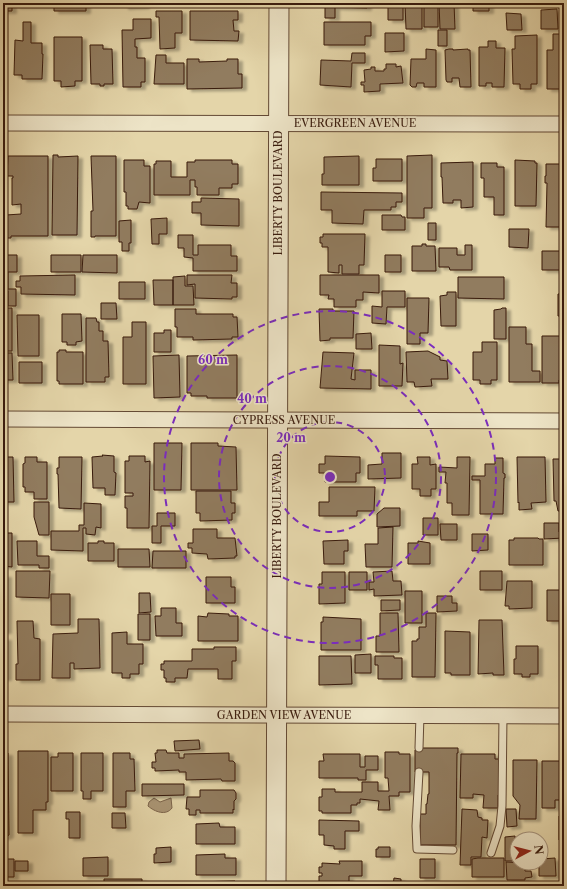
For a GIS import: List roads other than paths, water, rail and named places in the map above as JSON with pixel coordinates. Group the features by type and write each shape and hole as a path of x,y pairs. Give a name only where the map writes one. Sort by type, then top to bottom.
{"street":[{"name":"LIBERTY BOULEVARD","path":"276,886 279,3"},
{"name":"EVERGREEN AVENUE","path":"3,123 564,124"},
{"name":"CYPRESS AVENUE","path":"3,419 564,421"},
{"name":"GARDEN VIEW AVENUE","path":"3,714 564,716"}],"lane":[{"path":"419,748 420,715"},
{"path":"491,853 500,826 502,806 503,715"},
{"path":"419,772 416,826 417,849 453,850"}]}
